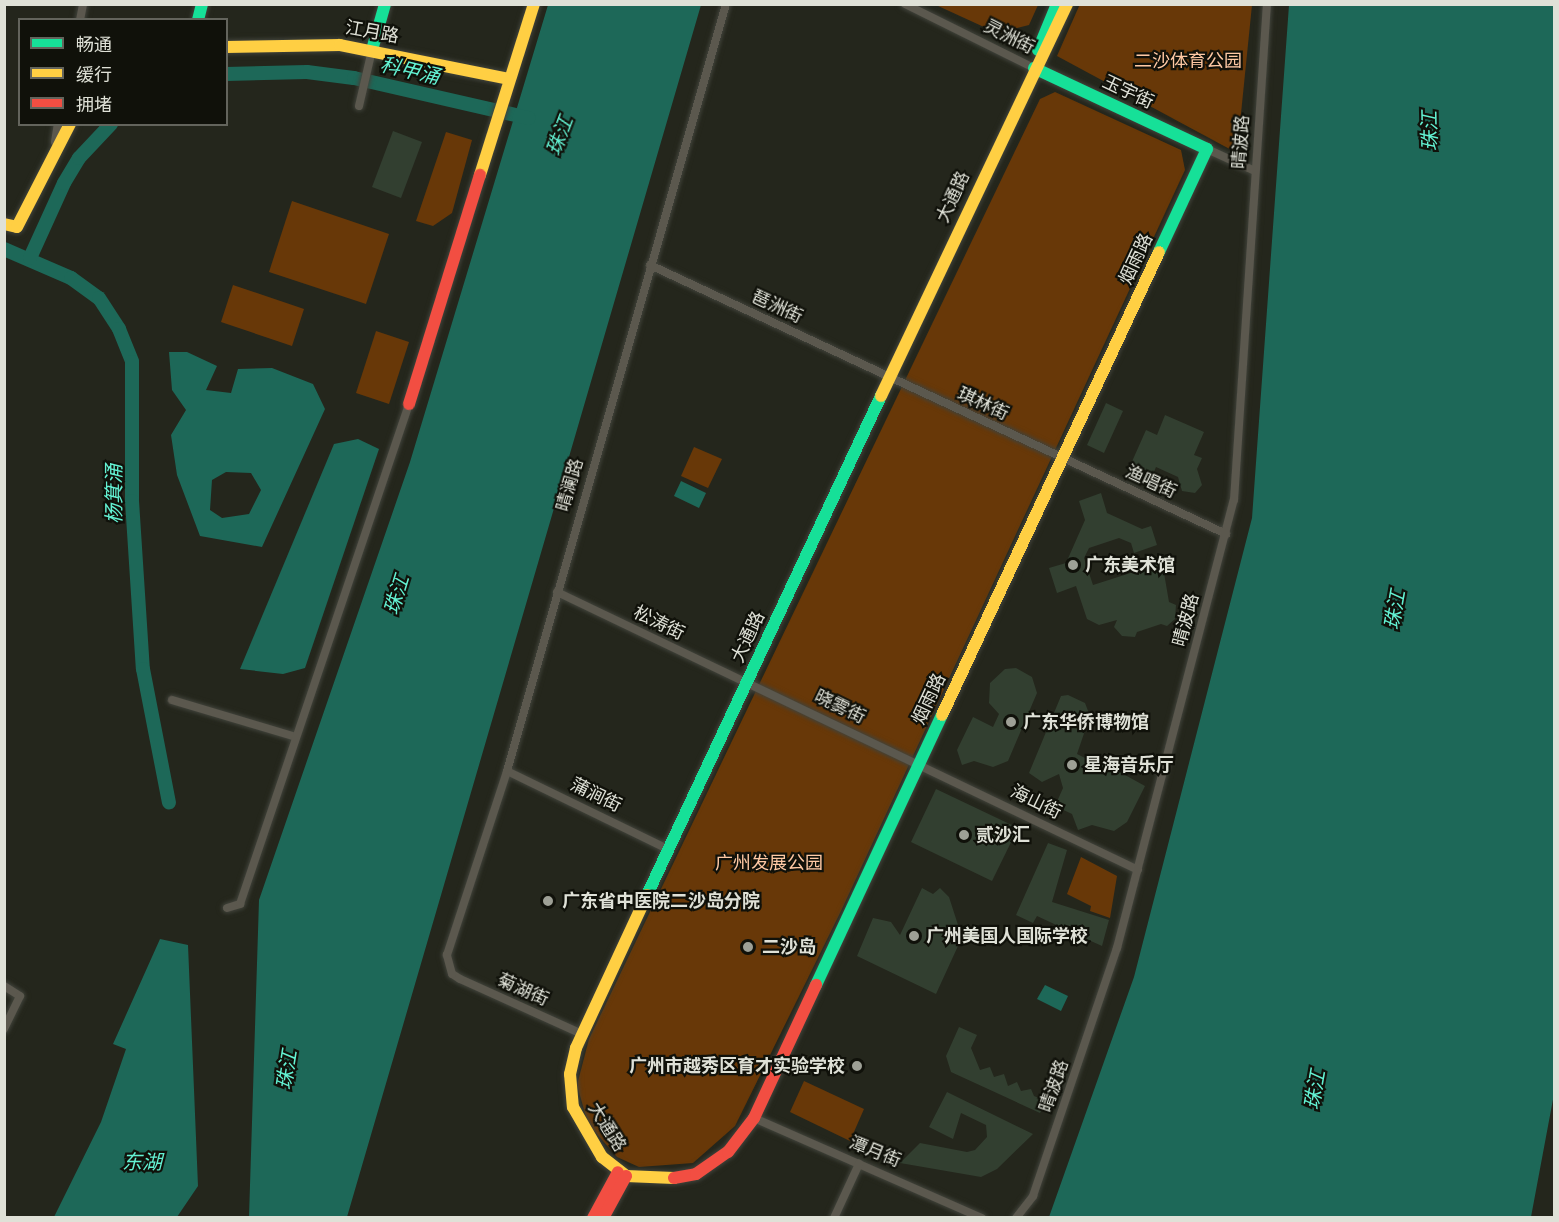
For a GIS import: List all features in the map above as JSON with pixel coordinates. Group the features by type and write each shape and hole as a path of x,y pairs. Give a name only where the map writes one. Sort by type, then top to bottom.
{"main road":[{"path":"372,50 385,4"},
{"path":"409,404 489,136 534,4"},
{"name":"大通路","path":"1034,68 1057,4"},
{"name":"大通路","path":"622,1174 595,1147 573,1107 570,1074 582,1034 1034,68 1067,4"},
{"name":"江月路","path":"228,47 309,42 372,50 508,79"},
{"name":"玉宇街","path":"1034,68 1207,149"},
{"path":"4,224 17,227 55,146 69,126"},
{"name":"烟雨路","path":"622,1174 662,1180 696,1174 729,1152 754,1118 1207,149"},
{"name":"大通路","path":"593,1218 622,1174"},
{"name":"大通路","path":"603,1218 622,1174"}],"street":[{"name":"晴澜路","path":"452,974 447,956 507,771 726,4"},
{"name":"灵洲街","path":"904,4 1034,68"},
{"name":"晴波路","path":"1016,1218 1033,1196 1076,1077 1138,870 1234,500 1268,4"},
{"path":"359,106 372,50"},
{"path":"55,146 58,126"},
{"path":"1207,149 1255,171"},
{"name":"琶洲街","path":"650,265 890,379"},
{"name":"琪林街","path":"890,379 1062,459"},
{"path":"227,908 240,904 409,404"},
{"name":"渔唱街","path":"1062,459 1226,534"},
{"name":"松涛街","path":"557,592 746,683"},
{"name":"晓雾街","path":"746,683 919,764"},
{"path":"172,700 296,737"},
{"name":"海山街","path":"919,764 1138,870"},
{"name":"蒲涧街","path":"507,771 670,850"},
{"name":"菊湖街","path":"452,974 582,1034"},
{"path":"4,986 20,996 4,1029"},
{"name":"潭月街","path":"754,1118 982,1218"},
{"path":"834,1218 859,1164"}],"green space":[{"name":"二沙体育公园","path":"1080,4 1252,5 1237,153 1057,56"},
{"path":"936,5 1038,5 1029,25 997,33"},
{"name":"广州发展公园","path":"1055,92 1181,150 1185,170 842,909 735,1126 693,1163 639,1167 617,1157 588,1124 577,1085 589,1039 1040,99"},
{"path":"446,132 472,140 452,213 433,226 416,221"},
{"path":"292,201 389,234 366,304 269,272"},
{"path":"233,285 304,309 292,346 221,322"},
{"path":"376,331 409,342 389,404 356,393"},
{"path":"694,447 722,459 708,488 681,476"},
{"path":"1081,857 1117,876 1110,918 1090,911 1091,906 1067,894"},
{"path":"804,1081 864,1109 850,1141 790,1112"}],"water":[{"name":"珠江","path":"548,5 701,5 347,1217 249,1217 259,900 410,462"},
{"name":"珠江","path":"1289,5 1554,5 1554,1094 1531,1217 1049,1217 1134,977 1252,518"},
{"path":"169,352 187,352 217,366 206,390 231,393 238,369 272,368 313,384 325,409 262,547 200,536 177,475 171,435 186,410 172,390","holes":["226,472 251,473 261,490 249,514 222,518 210,510 212,480"]},
{"path":"358,439 379,449 305,668 283,674 240,669 334,444"},
{"path":"681,481 706,493 699,508 674,496"},
{"name":"东湖","path":"160,939 188,945 198,1186 177,1217 54,1217 101,1122 126,1049 113,1044"},
{"path":"1045,985 1068,996 1061,1011 1037,999"}],"building":[{"path":"393,131 422,142 401,198 372,187"},
{"path":"1106,403 1123,411 1104,453 1087,445"},
{"path":"1165,415 1204,432 1194,455 1202,458 1197,469 1202,485 1195,493 1182,491 1178,477 1156,467 1148,486 1126,475 1146,430 1157,435"},
{"name":"广东美术馆","path":"1101,493 1107,513 1142,529 1151,526 1157,545 1134,553 1131,543 1119,538 1089,548 1084,558 1093,585 1140,570 1143,563 1157,564 1164,573 1169,602 1176,605 1175,619 1167,626 1161,624 1137,632 1135,637 1122,636 1114,627 1117,620 1099,625 1087,619 1076,586 1057,593 1049,568 1066,563 1085,520 1079,501"},
{"name":"广东华侨博物馆","path":"1016,668 1032,677 1037,693 1008,761 993,767 974,761 962,765 957,750 973,717 993,727 999,714 989,703 990,683 1005,669"},
{"name":"星海音乐厅","path":"1068,695 1085,703 1090,716 1077,754 1095,763 1111,757 1116,770 1145,786 1127,822 1114,831 1092,825 1078,830 1072,814 1055,806 1063,788 1059,774 1042,782 1029,773 1061,696"},
{"name":"贰沙汇","path":"936,789 1018,828 992,881 911,842"},
{"path":"1048,843 1067,850 1052,902 1109,920 1102,946 1073,933 1071,938 1065,935 1067,930 1037,916 1033,923 1016,915"},
{"path":"922,888 933,894 940,888 949,897 959,928 958,946 936,994 857,956 873,918 891,922 900,935"},
{"path":"959,1027 977,1035 971,1048 980,1070 990,1067 994,1077 1004,1074 1008,1086 1017,1082 1021,1091 1031,1089 1034,1096 1046,1101 1040,1113 951,1072 946,1056"},
{"path":"947,1092 1033,1134 997,1169 981,1177 900,1163 920,1143 967,1152 975,1150 987,1137 986,1125 961,1113 953,1139 929,1127"}],"waterway":[{"name":"科甲涌","path":"228,74 307,72 354,78 528,118"},
{"name":"科甲涌","path":"30,258 64,183 79,158 109,126"},
{"name":"杨箕涌","path":"4,249 71,278 99,298 119,329 132,362 132,501 143,669 169,803"}],"traffic: fast":[{"path":"198,18 202,4"},
{"path":"372,50 385,4"},
{"path":"1038,50 1057,4"},
{"path":"1034,68 1207,149 1159,252"},
{"path":"647,895 881,396"},
{"path":"816,985 942,715"}],"traffic: slow":[{"path":"480,175 534,4"},
{"path":"881,396 1067,4"},
{"path":"228,47 340,45 508,79"},
{"path":"4,224 17,227 69,126"},
{"path":"942,715 1159,252"},
{"path":"647,895 576,1048 570,1074 573,1107 602,1157 626,1176 674,1178"}],"traffic: jam":[{"path":"409,404 480,175"},
{"path":"674,1178 696,1174 728,1152 754,1118 816,985"},
{"path":"593,1218 618,1172"},
{"path":"603,1218 626,1176"}],"place":[{"name":"广东美术馆","path":"1073,565"},
{"name":"广东华侨博物馆","path":"1011,722"},
{"name":"星海音乐厅","path":"1072,765"},
{"name":"贰沙汇","path":"964,835"},
{"name":"广东省中医院二沙岛分院","path":"548,901"},
{"name":"广州美国人国际学校","path":"914,936"},
{"name":"二沙岛","path":"748,947"},
{"name":"广州市越秀区育才实验学校","path":"857,1066"}]}
